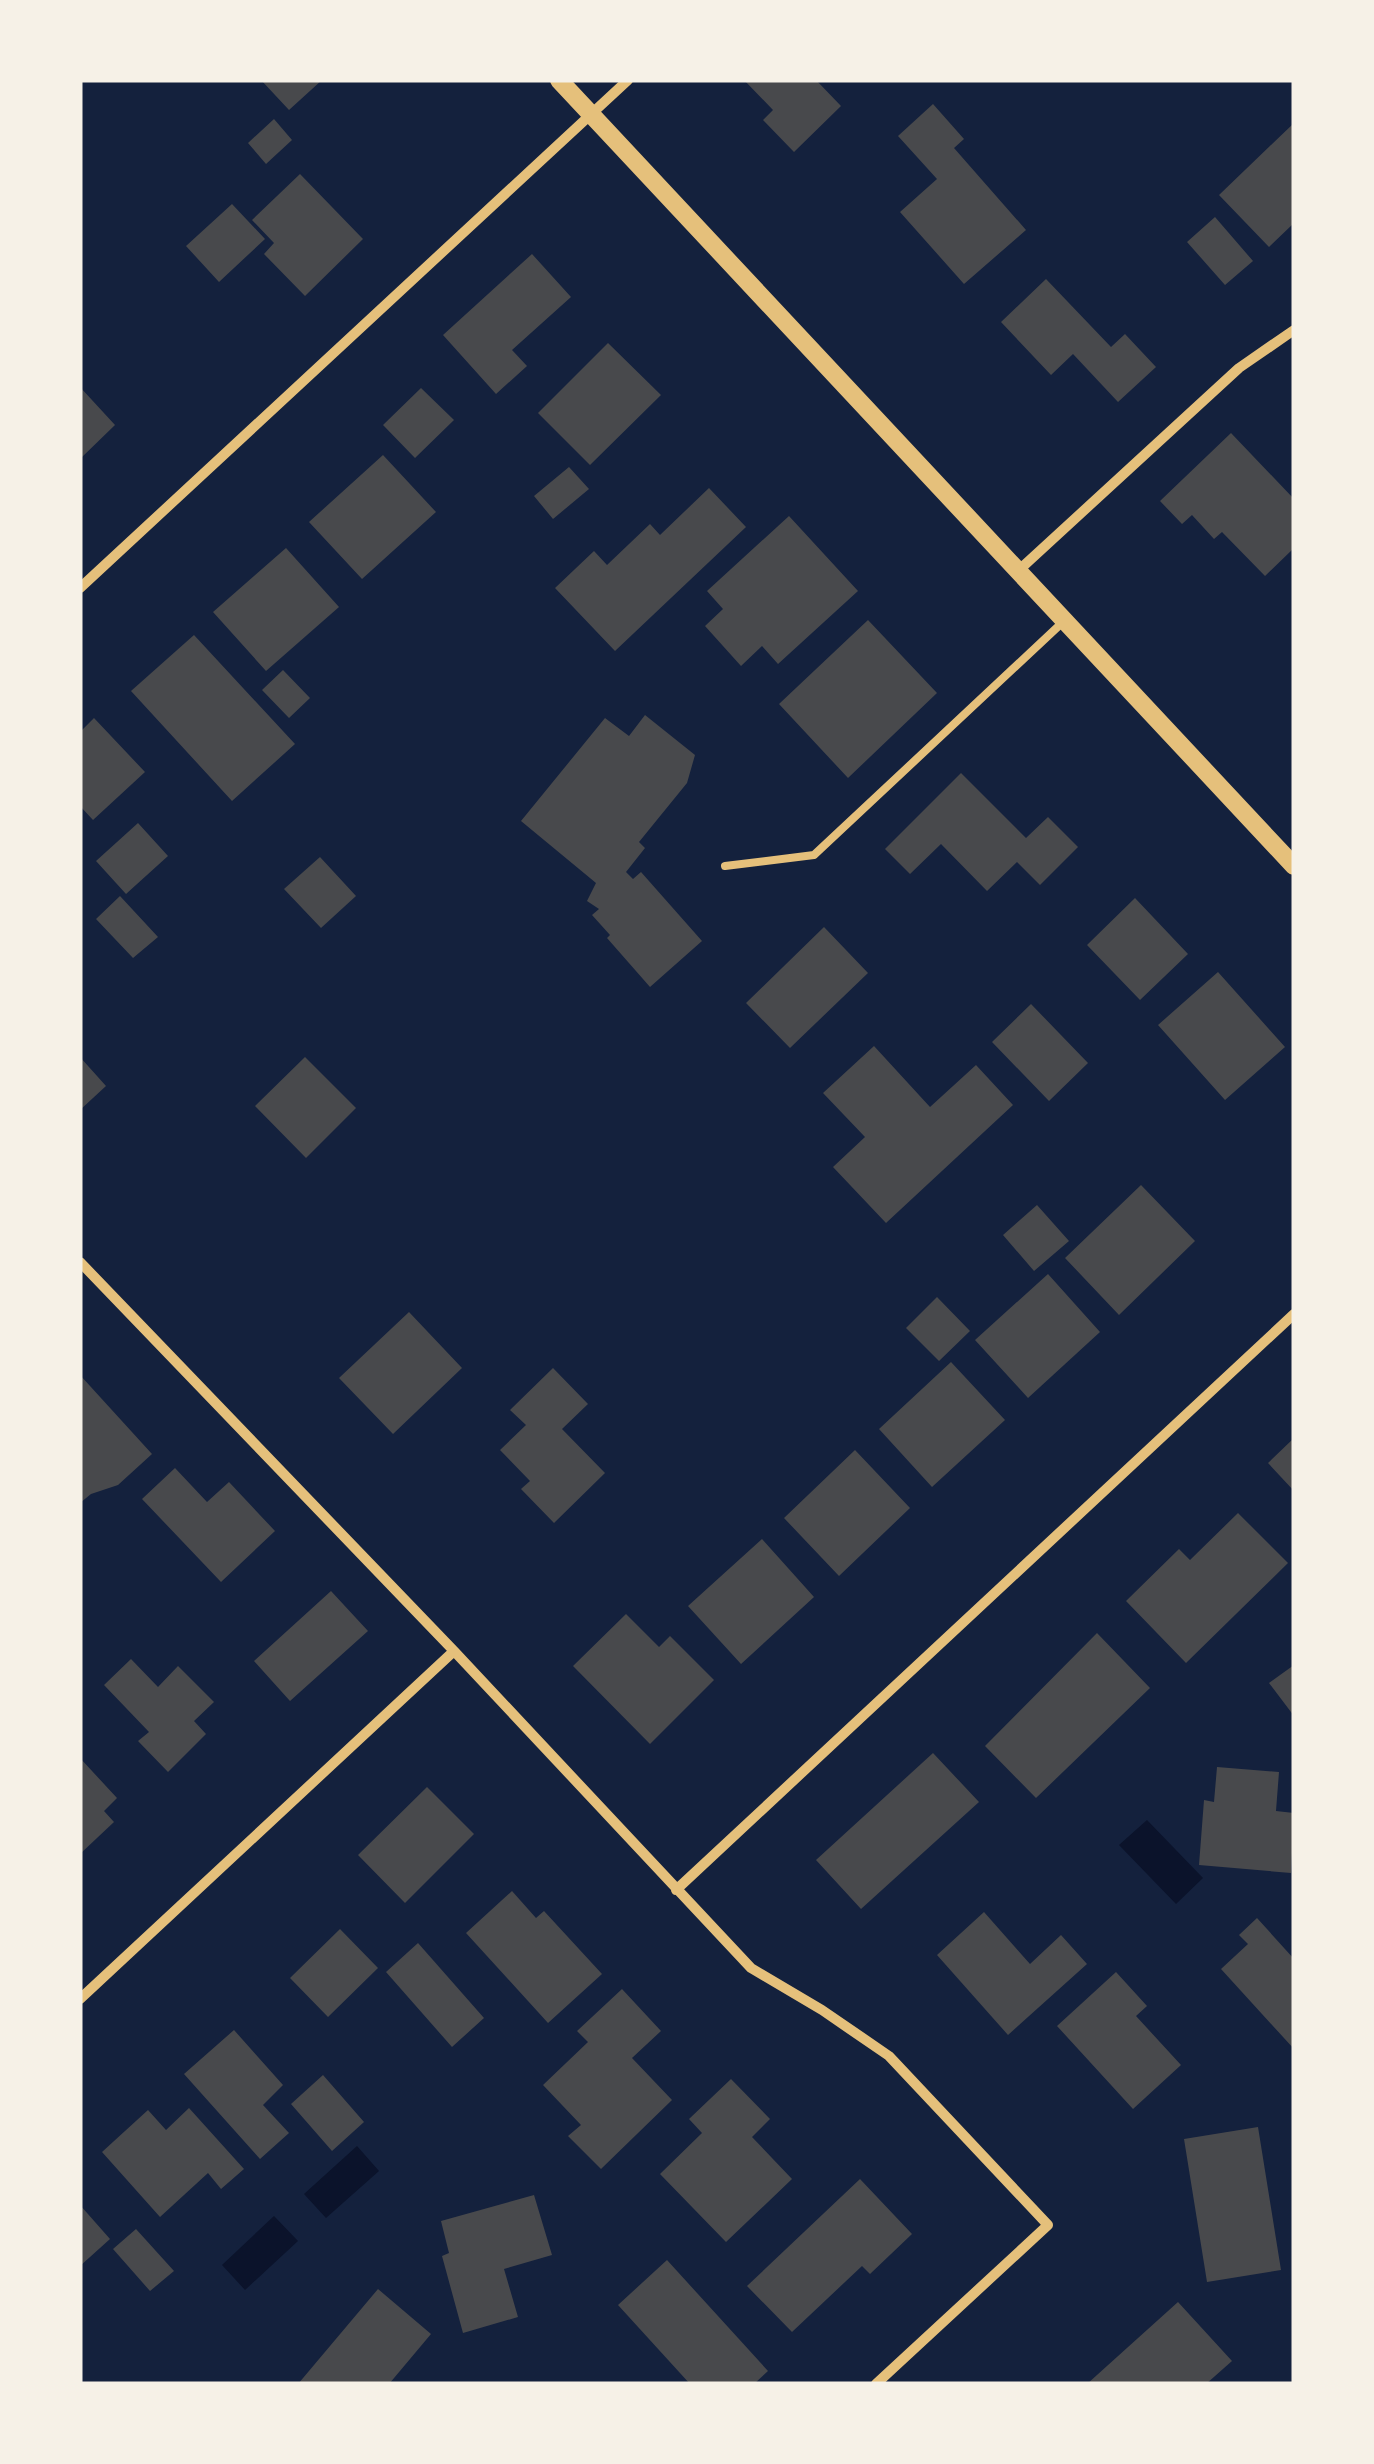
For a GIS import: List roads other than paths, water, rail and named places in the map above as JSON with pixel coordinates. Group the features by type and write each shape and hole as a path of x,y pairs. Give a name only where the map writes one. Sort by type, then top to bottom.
{"street":[{"path":"559,80 1294,866"},
{"path":"80,588 628,80"},
{"path":"1018,572 1238,368 1294,330"},
{"path":"80,1262 751,1968 889,2056 1048,2225 876,2384"},
{"path":"676,1890 1294,1314"},
{"path":"80,1999 454,1652"}],"lane":[{"path":"725,866 814,855 1064,621"}],"water":[{"path":"1147,1820 1203,1878 1176,1904 1119,1845"},
{"path":"357,2146 379,2171 326,2218 304,2194"},
{"path":"274,2216 298,2241 245,2290 222,2265"}]}
